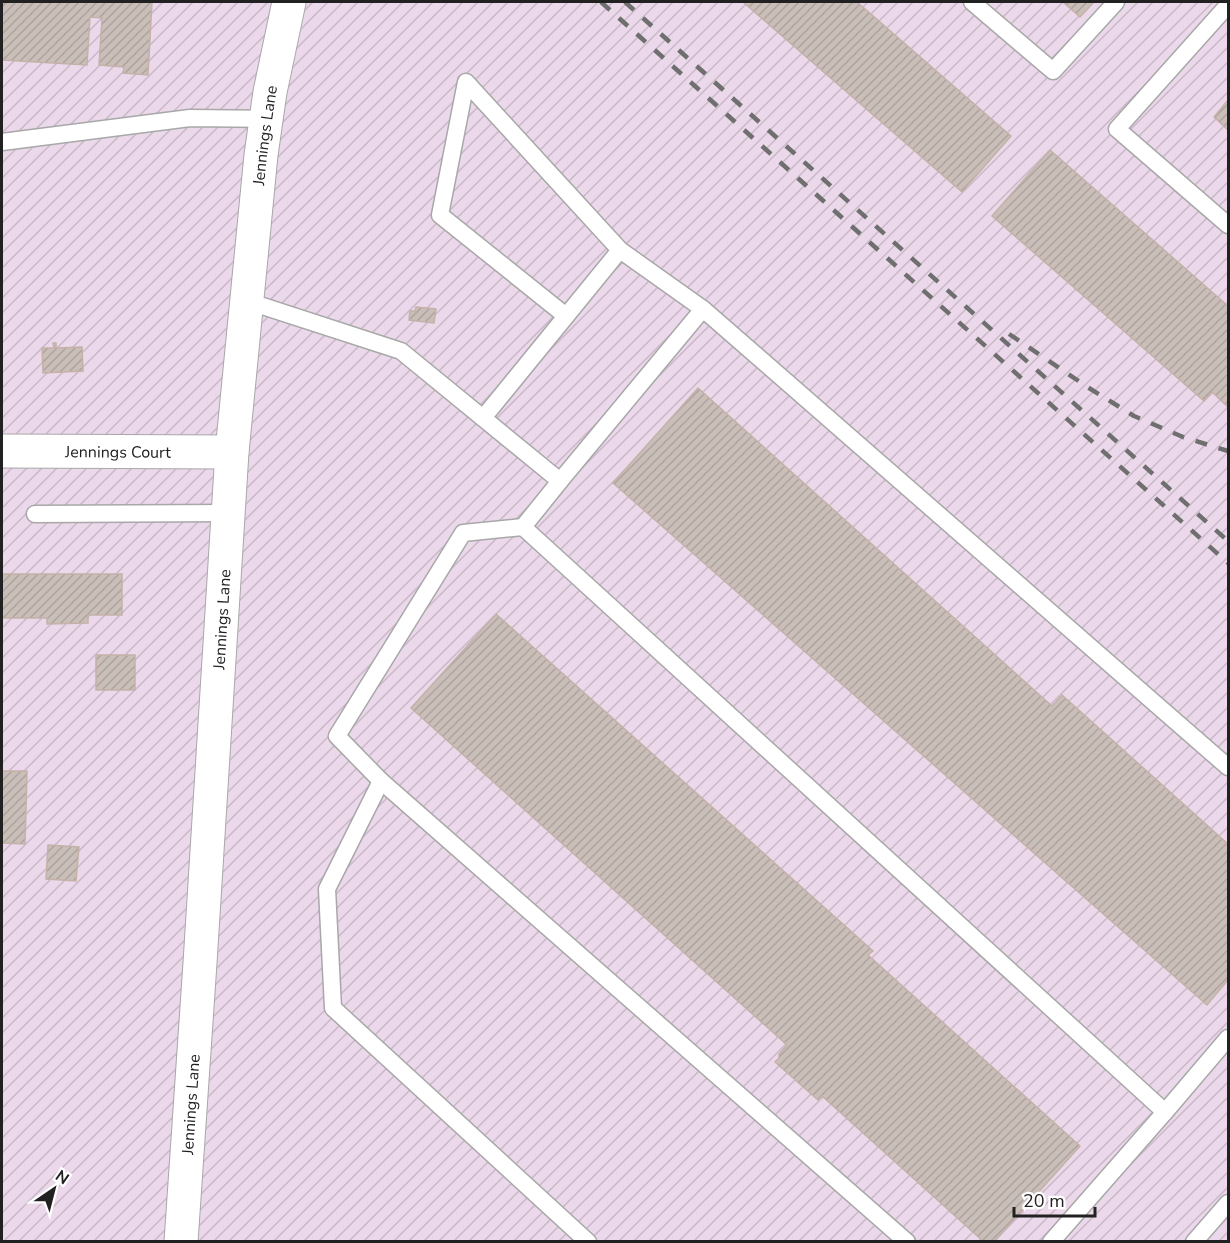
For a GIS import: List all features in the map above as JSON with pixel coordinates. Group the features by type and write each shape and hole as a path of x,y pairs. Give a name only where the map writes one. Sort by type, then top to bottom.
{"street":[{"name":"Jennings Lane","path":"181,1242 232,452 261,155 270,92 289,2"},
{"name":"Jennings Court","path":"2,451 232,452"}],"lane":[{"path":"972,2 1053,71 1116,2"},
{"path":"1228,5 1117,129 1228,225"},
{"path":"566,316 440,214 466,82 620,250 703,309 1228,767"},
{"path":"2,142 190,118 266,118"},
{"path":"483,418 620,250"},
{"path":"247,301 401,351 560,481"},
{"path":"703,309 523,528 463,533 337,736 381,781 907,1242"},
{"path":"35,514 229,513"},
{"path":"523,528 1165,1112"},
{"path":"381,781 327,889 333,1008 588,1242"},
{"path":"1051,1242 1228,1038"},
{"path":"1194,1242 1228,1203"}],"shaded area":[{"path":"2,2 1228,2 1228,1241 2,1241"}],"building":[{"path":"2,2 152,2 148,75 123,73 124,67 99,65 102,18 90,17 87,65 2,60"},
{"path":"743,2 857,2 1011,136 962,192"},
{"path":"1063,2 1094,2 1080,17"},
{"path":"1228,100 1228,130 1214,117"},
{"path":"1050,150 1228,306 1228,407 1212,392 1204,401 992,216"},
{"path":"416,307 436,309 434,323 409,320 410,311 415,311"},
{"path":"53,343 56,343 56,348 82,347 83,371 43,373 42,348 54,348"},
{"path":"698,388 1052,706 1062,695 1228,844 1228,980 1207,1005 613,483"},
{"path":"2,574 122,574 122,615 88,615 88,623 47,624 47,618 2,618"},
{"path":"496,614 873,951 868,955 1080,1146 994,1242 984,1242 822,1096 818,1100 775,1062 787,1045 411,708"},
{"path":"96,655 135,655 135,690 96,690"},
{"path":"2,771 27,771 25,844 2,843"},
{"path":"48,845 79,847 76,881 46,879"}],"railway":[{"path":"601,2 1228,563"},
{"path":"625,2 1228,541"},
{"path":"1009,334 1134,416 1183,437 1228,451"}]}
